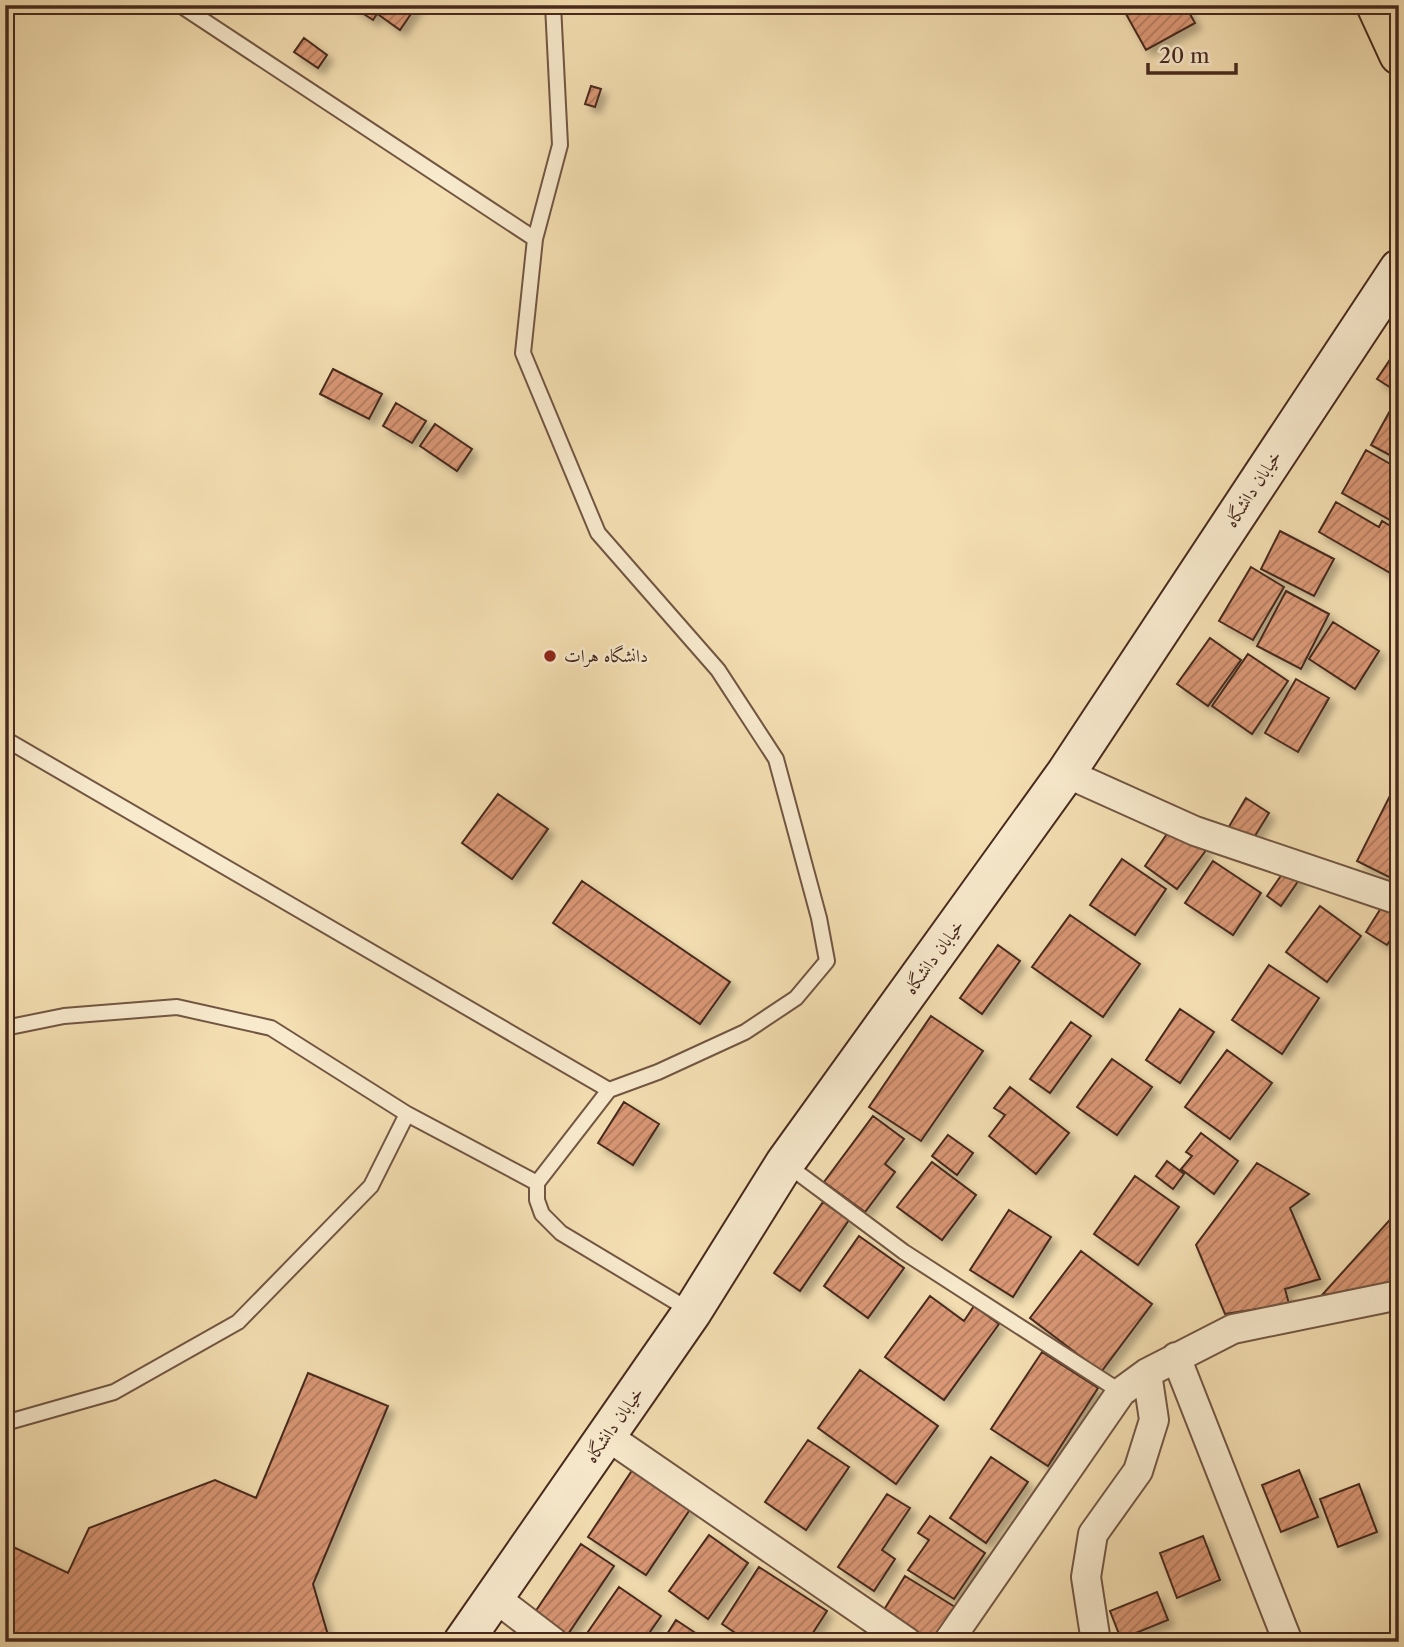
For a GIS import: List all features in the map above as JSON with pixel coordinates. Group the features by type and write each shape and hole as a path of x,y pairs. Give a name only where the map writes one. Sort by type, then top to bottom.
{"highway":[{"path":"1376,5 1399,55"}],"street":[{"name":"خیابان دانشگاه","path":"463,1642 692,1312 785,1163 1066,774 1399,269"},
{"path":"1066,774 1195,831 1399,901"},
{"path":"948,1642 1121,1392 1147,1373 1233,1329 1399,1295"},
{"path":"1176,1357 1288,1642"},
{"path":"1096,1642 1086,1577 1093,1534 1138,1471 1154,1420 1147,1373"},
{"path":"607,1436 906,1642"},
{"path":"495,1597 553,1642"}],"lane":[{"path":"180,5 535,239"},
{"path":"554,5 560,145 535,239 523,353 598,533 718,670 776,759 819,918 827,961 796,998 745,1032 658,1072 610,1090 537,1183 537,1200 542,1214 561,1233 692,1312"},
{"path":"5,739 610,1090"},
{"path":"5,1028 64,1016 177,1007 271,1028 407,1114 537,1183"},
{"path":"5,1423 114,1392 238,1322 371,1186 407,1114"},
{"path":"785,1163 904,1252 1121,1392"}],"building":[{"path":"378,5 381,8 373,20 351,6"},
{"path":"386,5 417,5 400,30 379,15"},
{"path":"1121,5 1185,5 1195,23 1146,50"},
{"path":"304,38 327,55 318,68 294,52"},
{"path":"591,86 601,89 595,107 585,104"},
{"path":"1399,346 1399,393 1377,379"},
{"path":"333,369 382,394 369,419 320,394"},
{"path":"1396,400 1399,402 1399,460 1371,445"},
{"path":"396,403 426,421 412,443 383,426"},
{"path":"435,424 472,449 457,471 420,446"},
{"path":"1366,450 1399,469 1399,525 1342,493"},
{"path":"1336,502 1379,527 1382,521 1399,531 1399,578 1319,532"},
{"path":"1280,531 1334,559 1314,596 1261,569"},
{"path":"1251,567 1284,587 1253,640 1219,621"},
{"path":"1286,591 1329,614 1301,669 1257,646"},
{"path":"1333,622 1379,651 1355,689 1309,659"},
{"path":"1210,638 1241,660 1208,706 1177,684"},
{"path":"1248,654 1288,681 1252,734 1212,706"},
{"path":"1296,679 1329,698 1298,752 1265,733"},
{"path":"1399,778 1399,882 1357,861"},
{"path":"498,794 548,829 512,879 462,843"},
{"path":"1246,798 1269,813 1250,844 1227,830"},
{"path":"1169,831 1207,849 1177,889 1145,866"},
{"path":"1122,859 1166,889 1135,935 1090,905"},
{"path":"1213,861 1261,893 1233,935 1185,903"},
{"path":"1287,867 1301,877 1281,906 1267,896"},
{"path":"582,881 730,982 700,1024 553,923"},
{"path":"1383,905 1399,915 1399,927 1387,945 1366,932"},
{"path":"1320,906 1361,936 1327,982 1286,952"},
{"path":"1070,915 1140,964 1103,1017 1032,967"},
{"path":"998,945 1020,961 982,1014 960,998"},
{"path":"1269,965 1319,998 1282,1054 1232,1020"},
{"path":"1180,1009 1214,1032 1180,1083 1146,1060"},
{"path":"931,1016 983,1051 921,1141 869,1107"},
{"path":"1071,1022 1091,1036 1050,1093 1030,1079"},
{"path":"1227,1050 1272,1083 1230,1139 1185,1107"},
{"path":"1112,1059 1152,1087 1117,1135 1077,1107"},
{"path":"1010,1087 1069,1133 1036,1174 989,1136 1005,1115 994,1108"},
{"path":"624,1102 659,1124 633,1165 598,1143"},
{"path":"873,1116 904,1139 885,1164 895,1172 865,1212 824,1182"},
{"path":"1201,1133 1238,1161 1214,1194 1181,1169 1192,1156 1186,1152"},
{"path":"948,1135 973,1153 957,1175 932,1156"},
{"path":"1167,1161 1184,1174 1173,1189 1156,1176"},
{"path":"932,1162 976,1195 942,1240 897,1207"},
{"path":"1257,1163 1309,1194 1290,1208 1320,1279 1285,1289 1289,1304 1225,1314 1196,1245"},
{"path":"1135,1176 1179,1207 1138,1265 1094,1234"},
{"path":"823,1202 849,1220 800,1291 774,1273"},
{"path":"1009,1210 1051,1237 1013,1297 970,1270"},
{"path":"1396,1213 1399,1215 1399,1287 1322,1295"},
{"path":"859,1236 904,1268 868,1318 824,1286"},
{"path":"1081,1251 1152,1304 1101,1372 1030,1318"},
{"path":"930,1296 964,1321 974,1306 999,1324 944,1400 885,1357"},
{"path":"1042,1352 1098,1388 1048,1466 991,1429"},
{"path":"860,1370 938,1426 896,1484 818,1428"},
{"path":"308,1373 388,1406 313,1584 330,1642 21,1642 5,1634 5,1543 68,1573 89,1528 215,1480 256,1498"},
{"path":"808,1440 849,1467 806,1530 765,1502"},
{"path":"991,1457 1028,1482 986,1543 950,1518"},
{"path":"633,1469 691,1508 646,1575 588,1537"},
{"path":"1299,1470 1318,1517 1281,1532 1262,1485"},
{"path":"1359,1484 1377,1532 1338,1547 1320,1499"},
{"path":"887,1494 910,1508 882,1550 895,1559 874,1591 838,1567"},
{"path":"930,1516 985,1553 954,1599 908,1570 929,1540 918,1533"},
{"path":"709,1535 748,1563 708,1619 669,1591"},
{"path":"1203,1536 1220,1580 1177,1598 1160,1553"},
{"path":"581,1544 614,1566 564,1640 531,1618"},
{"path":"759,1567 827,1611 807,1642 749,1642 722,1624"},
{"path":"905,1576 955,1607 933,1642 882,1613"},
{"path":"619,1587 661,1616 643,1642 581,1642"},
{"path":"1157,1592 1168,1620 1121,1639 1110,1611"},
{"path":"676,1620 709,1642 662,1642"}],"place":[{"name":"دانشگاه هرات","path":"550,656"}]}
